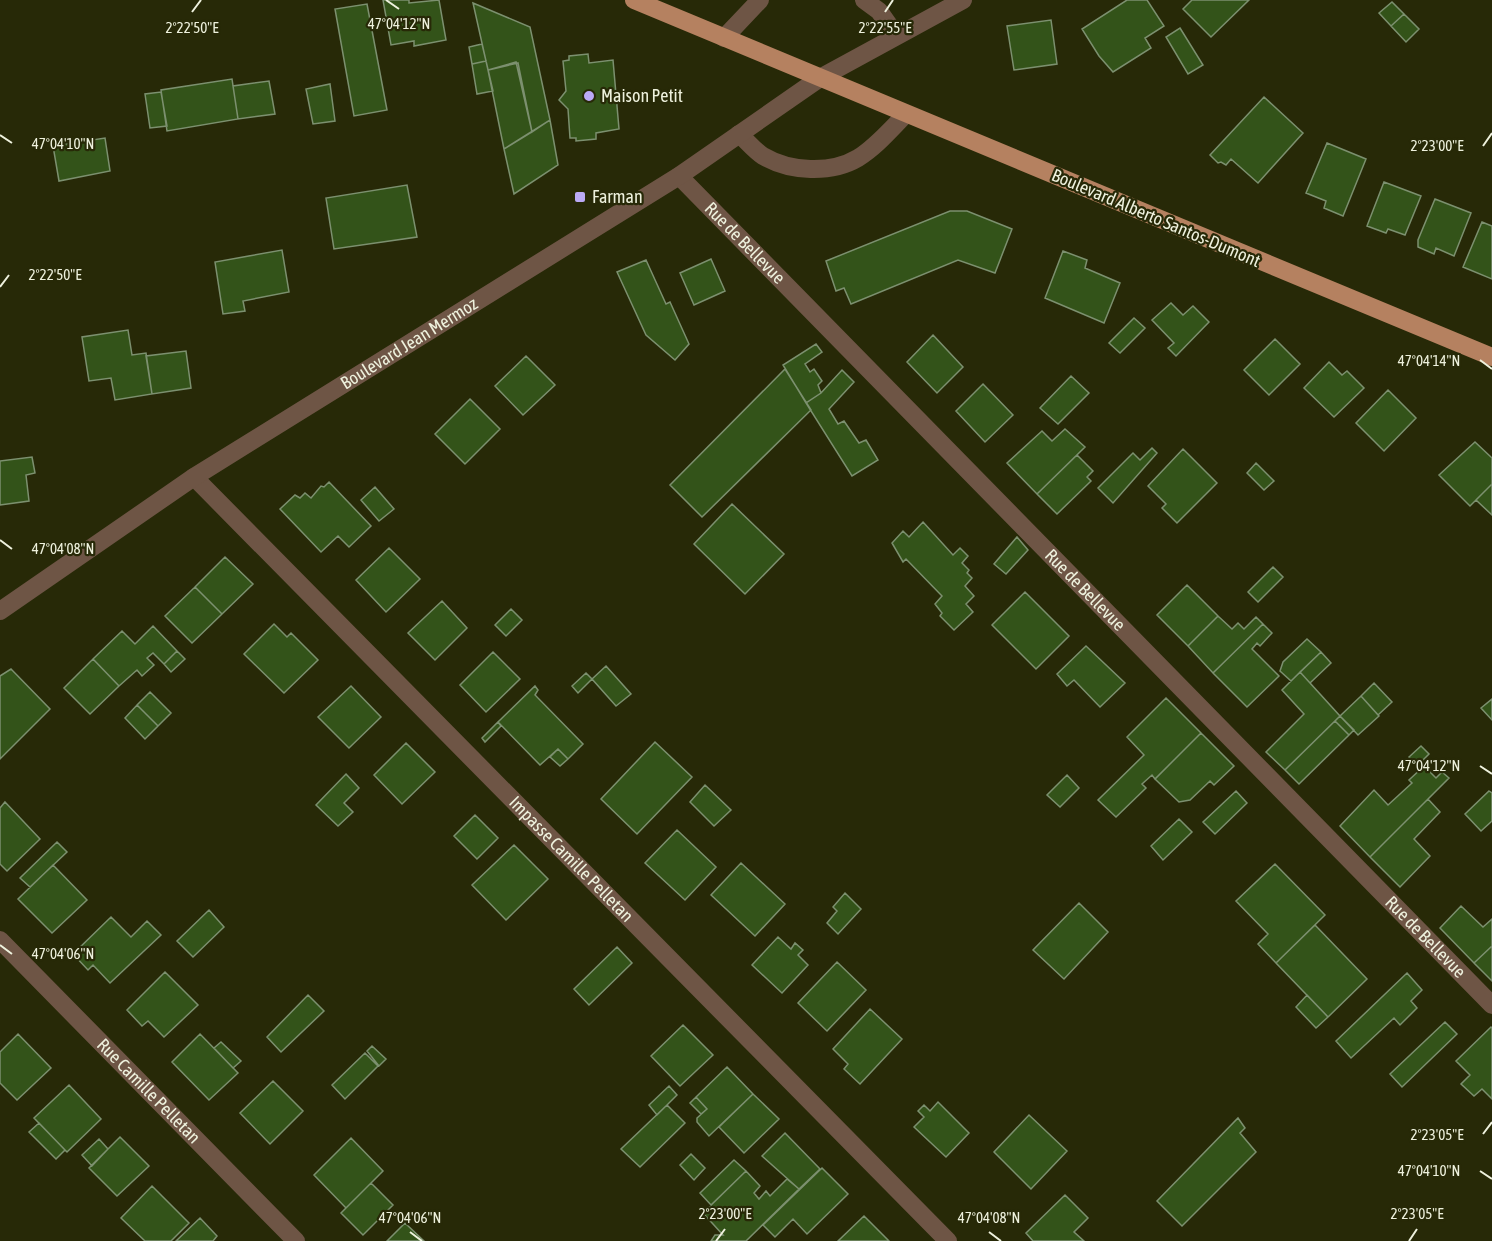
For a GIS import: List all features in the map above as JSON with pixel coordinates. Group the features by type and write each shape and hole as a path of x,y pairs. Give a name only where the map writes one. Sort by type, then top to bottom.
{"main road":[{"name":"Boulevard Alberto Santos-Dumont","path":"634,0 1492,357"}],"street":[{"path":"724,38 760,0"},
{"path":"864,0 879,11 897,36"},
{"name":"Boulevard Jean Mermoz","path":"0,611 194,477 679,176 820,78 963,0"},
{"path":"739,134 763,156 793,168 825,169 856,159 880,141 906,114"},
{"name":"Rue de Bellevue","path":"679,176 1492,1005"},
{"name":"Impasse Camille Pelletan","path":"194,477 948,1241"},
{"name":"Rue Camille Pelletan","path":"0,940 296,1241"}],"building":[{"path":"383,0 409,0 409,3 439,0 446,40 414,46 414,41 391,45"},
{"path":"1127,0 1147,0 1164,26 1145,38 1151,48 1113,72 1099,56 1082,29"},
{"path":"1192,0 1249,0 1211,37 1183,9"},
{"path":"1392,2 1404,14 1391,26 1379,13"},
{"path":"473,3 530,27 550,120 532,132 518,63 488,70"},
{"path":"367,4 387,110 354,116 335,9"},
{"path":"1404,14 1419,29 1406,42 1391,26"},
{"path":"1051,20 1057,64 1014,70 1007,26"},
{"path":"1180,28 1203,65 1188,74 1166,37"},
{"path":"482,44 486,61 472,64 469,47"},
{"name":"Maison Petit","path":"588,54 589,63 613,60 619,129 596,133 596,139 576,141 576,138 570,138 568,109 559,100 566,91 563,61 569,60 569,56"},
{"path":"486,61 493,91 477,94 472,64"},
{"path":"516,62 532,132 504,149 488,70"},
{"path":"232,79 238,119 167,131 161,90"},
{"path":"269,81 275,114 238,119 233,86"},
{"path":"330,84 335,121 313,124 306,89"},
{"path":"161,92 167,126 150,128 145,94"},
{"path":"1264,97 1303,133 1258,183 1231,159 1226,165 1218,163 1210,155"},
{"path":"550,120 558,165 514,194 504,149"},
{"path":"105,138 110,171 59,181 53,146"},
{"path":"1327,143 1366,159 1343,216 1324,208 1326,201 1306,193"},
{"path":"1384,182 1421,196 1405,235 1388,229 1386,233 1367,226"},
{"path":"407,185 417,237 334,249 326,198"},
{"path":"1435,199 1471,213 1454,256 1436,248 1434,254 1418,247 1418,240"},
{"path":"950,211 967,211 1012,229 995,273 958,260 851,304 844,288 836,291 826,261"},
{"path":"1482,222 1492,226 1492,279 1463,267"},
{"path":"282,250 289,292 243,301 245,311 223,314 215,262"},
{"path":"1063,251 1087,260 1085,268 1120,283 1104,323 1045,298"},
{"path":"711,259 725,291 694,305 680,273"},
{"path":"646,260 666,304 670,302 689,344 675,360 646,335 617,272"},
{"path":"1171,303 1183,315 1193,306 1209,322 1176,356 1168,348 1174,343 1152,320"},
{"path":"1134,318 1145,328 1120,353 1109,343"},
{"path":"128,330 132,355 146,353 152,394 115,400 111,378 89,381 82,337"},
{"path":"933,335 963,367 937,393 907,362"},
{"path":"1275,339 1300,364 1269,395 1244,370"},
{"path":"816,344 822,352 805,364 810,372 814,369 822,381 818,385 821,393 806,403 783,365"},
{"path":"186,351 191,388 152,394 146,356"},
{"path":"526,356 555,385 523,415 495,386"},
{"path":"1329,362 1342,375 1347,371 1364,388 1334,417 1304,388"},
{"path":"785,369 811,410 702,517 670,485"},
{"path":"842,370 854,382 829,409 838,424 844,421 859,443 866,440 878,460 852,476 806,403 821,393"},
{"path":"1071,376 1089,393 1058,424 1040,408"},
{"path":"983,384 1013,415 985,442 956,411"},
{"path":"1388,390 1416,418 1384,451 1356,423"},
{"path":"470,399 500,429 465,464 435,434"},
{"path":"1065,429 1085,447 1037,494 1007,463 1042,431 1052,441"},
{"path":"1475,442 1492,458 1492,484 1470,506 1439,475"},
{"path":"1152,448 1157,453 1113,503 1098,488 1133,453 1140,460"},
{"path":"1183,449 1217,483 1177,523 1162,508 1166,504 1148,486"},
{"path":"1077,455 1093,471 1087,477 1091,481 1057,514 1037,494"},
{"path":"32,457 35,473 26,475 29,501 0,505 0,461"},
{"path":"1256,463 1274,481 1264,490 1247,473"},
{"path":"329,482 371,526 349,547 338,536 321,552 280,509 295,495 300,498 305,493 311,498 321,486 324,487"},
{"path":"1492,484 1492,515 1476,500"},
{"path":"375,487 394,509 379,521 361,500"},
{"path":"732,504 784,554 745,594 694,544"},
{"path":"923,522 953,555 960,548 968,556 962,563 969,570 967,573 972,578 965,586 974,596 966,604 973,612 954,630 940,616 942,613 935,604 942,596 906,559 903,562 892,543 903,531 909,537"},
{"path":"1017,537 1028,550 1006,574 994,564"},
{"path":"389,548 420,579 386,612 356,580"},
{"path":"225,557 253,584 222,614 195,587"},
{"path":"1273,567 1283,577 1258,602 1248,592"},
{"path":"1187,585 1218,616 1188,646 1157,615"},
{"path":"195,587 222,614 192,643 165,616"},
{"path":"1025,592 1069,636 1036,669 992,625"},
{"path":"442,601 467,628 435,660 408,633"},
{"path":"511,609 522,620 506,636 495,625"},
{"path":"1218,616 1232,629 1238,623 1244,629 1256,617 1263,624 1213,673 1188,646"},
{"path":"274,624 287,637 291,633 318,660 284,693 244,654"},
{"path":"1263,624 1272,633 1260,646 1257,643 1252,649 1279,676 1247,707 1213,673"},
{"path":"153,626 177,651 164,664 153,653 147,658 154,665 142,676 137,670 119,686 93,659 122,631 135,644"},
{"path":"1307,639 1321,652 1291,681 1280,671 1283,662"},
{"path":"1086,646 1125,683 1100,707 1074,680 1067,686 1057,674"},
{"path":"177,651 185,659 171,672 164,664"},
{"path":"493,652 520,679 486,712 460,685"},
{"path":"1321,652 1331,663 1310,683 1300,672"},
{"path":"93,659 119,686 90,714 64,688"},
{"path":"606,666 631,694 616,706 592,679"},
{"path":"11,669 50,709 0,759 0,676"},
{"path":"1300,672 1340,716 1285,770 1266,752 1304,714 1282,690"},
{"path":"586,673 592,679 578,693 572,686"},
{"path":"1374,683 1392,702 1378,715 1361,696"},
{"path":"351,686 381,717 349,748 318,717"},
{"path":"535,686 538,690 535,695 583,744 568,759 558,749 540,765 498,722"},
{"path":"150,692 171,713 158,726 137,705"},
{"path":"1361,696 1379,716 1358,735 1340,716"},
{"path":"1166,698 1201,733 1155,779 1152,775 1142,784 1146,788 1116,817 1098,800 1144,755 1127,737"},
{"path":"1492,699 1492,720 1481,708"},
{"path":"137,705 158,726 145,739 125,718"},
{"path":"1340,716 1354,730 1349,735 1335,721"},
{"path":"1335,721 1349,735 1299,784 1285,770"},
{"path":"498,722 501,726 485,742 482,738"},
{"path":"1201,733 1234,766 1214,785 1210,781 1190,800 1179,802 1155,779"},
{"path":"655,742 692,777 637,834 601,799"},
{"path":"406,743 435,772 402,804 374,775"},
{"path":"1421,746 1429,754 1417,766 1409,757"},
{"path":"558,749 568,759 560,766 550,757"},
{"path":"1424,766 1436,778 1442,772 1449,778 1370,857 1340,826 1374,790 1388,805 1412,783 1409,780"},
{"path":"346,774 359,788 344,803 353,812 338,826 316,805"},
{"path":"1067,775 1079,788 1060,807 1047,795"},
{"path":"705,785 731,810 714,826 690,802"},
{"path":"1236,791 1247,803 1215,834 1203,822"},
{"path":"1489,791 1492,793 1492,821 1481,831 1465,814"},
{"path":"1428,799 1440,812 1414,839 1430,856 1400,887 1370,857"},
{"path":"5,802 40,839 7,871 0,864 0,808"},
{"path":"475,815 498,838 477,859 454,836"},
{"path":"1179,819 1192,832 1163,860 1151,846"},
{"path":"677,830 716,867 685,900 645,863"},
{"path":"57,842 67,852 30,887 20,878"},
{"path":"514,845 548,879 506,920 472,885"},
{"path":"741,863 785,904 755,936 711,895"},
{"path":"1275,864 1325,915 1276,963 1258,944 1268,934 1236,901"},
{"path":"53,865 87,900 52,933 18,899"},
{"path":"845,893 861,909 838,934 827,923 837,911 833,907"},
{"path":"1079,903 1108,932 1064,979 1033,950"},
{"path":"1461,906 1483,927 1492,919 1492,946 1474,963 1440,928"},
{"path":"209,910 224,927 193,957 177,941"},
{"path":"111,917 131,937 147,921 161,935 110,983 93,965 88,970 73,954"},
{"path":"1315,925 1367,979 1328,1017 1276,963"},
{"path":"778,937 791,949 795,943 803,950 798,955 808,965 782,993 752,965"},
{"path":"1492,946 1492,981 1474,963"},
{"path":"617,947 632,963 589,1005 574,989"},
{"path":"837,962 866,990 827,1031 798,1003"},
{"path":"165,972 198,1005 164,1037 148,1021 142,1026 127,1010"},
{"path":"1407,973 1422,990 1411,1001 1417,1008 1400,1025 1394,1018 1351,1058 1336,1041"},
{"path":"308,995 324,1011 281,1052 267,1037"},
{"path":"1307,995 1328,1017 1316,1028 1296,1007"},
{"path":"870,1009 902,1039 860,1084 844,1069 848,1064 833,1049"},
{"path":"1445,1022 1457,1034 1402,1087 1390,1074"},
{"path":"683,1025 713,1055 680,1086 651,1056"},
{"path":"1491,1027 1492,1099 1482,1089 1474,1096 1461,1084 1470,1075 1456,1061"},
{"path":"18,1034 51,1068 17,1100 0,1083 0,1052"},
{"path":"200,1034 238,1073 209,1100 172,1062"},
{"path":"221,1042 241,1061 233,1068 214,1048"},
{"path":"372,1046 386,1059 379,1066 367,1051"},
{"path":"365,1053 378,1066 345,1099 332,1085"},
{"path":"727,1067 753,1094 709,1136 697,1122 697,1118 707,1109 696,1097"},
{"path":"273,1081 303,1111 270,1144 240,1113"},
{"path":"69,1085 101,1119 67,1152 34,1118"},
{"path":"669,1086 677,1095 657,1115 649,1105"},
{"path":"753,1094 779,1119 744,1153 719,1127"},
{"path":"696,1097 707,1109 701,1114 690,1103"},
{"path":"938,1102 969,1133 946,1157 914,1127 924,1117 918,1111 924,1105 930,1111"},
{"path":"667,1105 685,1123 640,1167 621,1149"},
{"path":"1029,1115 1067,1151 1031,1189 994,1152"},
{"path":"1238,1118 1245,1128 1240,1133 1256,1152 1182,1226 1157,1201"},
{"path":"39,1123 65,1150 56,1159 29,1132"},
{"path":"785,1133 820,1169 799,1189 762,1156"},
{"path":"120,1137 149,1166 117,1196 89,1168"},
{"path":"351,1138 383,1171 346,1208 314,1175"},
{"path":"99,1139 108,1149 92,1166 82,1155"},
{"path":"691,1154 705,1168 694,1180 680,1165"},
{"path":"734,1160 746,1171 711,1205 700,1193"},
{"path":"822,1168 848,1194 807,1234 793,1219 775,1237 763,1225"},
{"path":"746,1171 760,1186 754,1193 759,1199 766,1191 770,1196 787,1179 799,1189 746,1241 711,1241 715,1235 723,1235 703,1213"},
{"path":"371,1183 393,1205 363,1235 341,1213"},
{"path":"152,1186 189,1223 171,1241 145,1241 121,1218"},
{"path":"1065,1195 1088,1218 1074,1232 1084,1241 1033,1241 1026,1233"},
{"path":"864,1216 889,1241 838,1241"},
{"path":"200,1218 217,1236 213,1241 176,1241"},
{"path":"405,1223 424,1241 387,1241"}],"place":[{"name":"Maison Petit","path":"589,96"},
{"name":"Farman","path":"580,197"}]}
